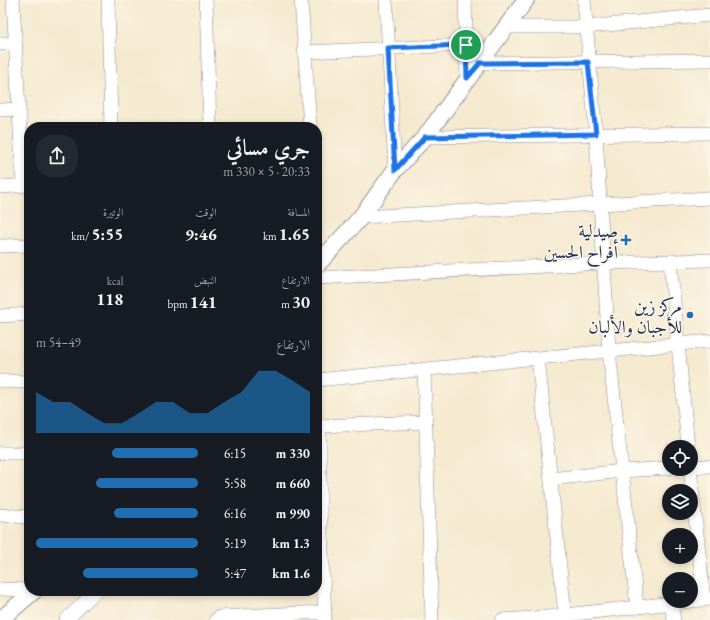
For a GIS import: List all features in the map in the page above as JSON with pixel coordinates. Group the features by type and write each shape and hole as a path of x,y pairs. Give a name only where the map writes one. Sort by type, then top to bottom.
{"street":[{"path":"13,0 19,109 24,163"},
{"path":"108,0 111,122"},
{"path":"206,0 210,122"},
{"path":"301,0 310,122"},
{"path":"386,0 395,170"},
{"path":"465,0 467,78"},
{"path":"322,260 361,217 395,170 425,137 467,78 508,26 526,0"},
{"path":"584,0 588,62 596,134 609,351 637,607"},
{"path":"508,26 586,26 710,15"},
{"path":"0,44 15,43"},
{"path":"304,52 466,45"},
{"path":"480,63 710,60"},
{"path":"0,110 19,109"},
{"path":"425,137 710,133"},
{"path":"0,187 24,185"},
{"path":"361,217 710,198"},
{"path":"0,246 24,245"},
{"path":"322,278 603,263 710,260"},
{"path":"670,262 687,440"},
{"path":"0,316 24,314"},
{"path":"322,379 710,341"},
{"path":"538,358 565,615"},
{"path":"424,369 432,620"},
{"path":"0,381 24,382"},
{"path":"322,426 426,422"},
{"path":"0,453 24,454"},
{"path":"698,467 710,466"},
{"path":"551,479 622,471 662,468"},
{"path":"692,476 707,599"},
{"path":"0,515 24,517"},
{"path":"216,620 219,617 325,616 322,562"},
{"path":"0,589 24,590"},
{"path":"0,620 28,596"},
{"path":"66,620 91,596"},
{"path":"502,620 547,619 565,615 662,604"},
{"path":"672,608 674,620"}],"place":[{"name":"صيدلية أفراح الحسين","path":"626,240"},
{"name":"مركز زين للأجبان والألبان","path":"690,315"}],"route":[{"path":"466,45 467,78 480,63 588,62 596,134 425,137 395,170 388,48 466,45"}]}
